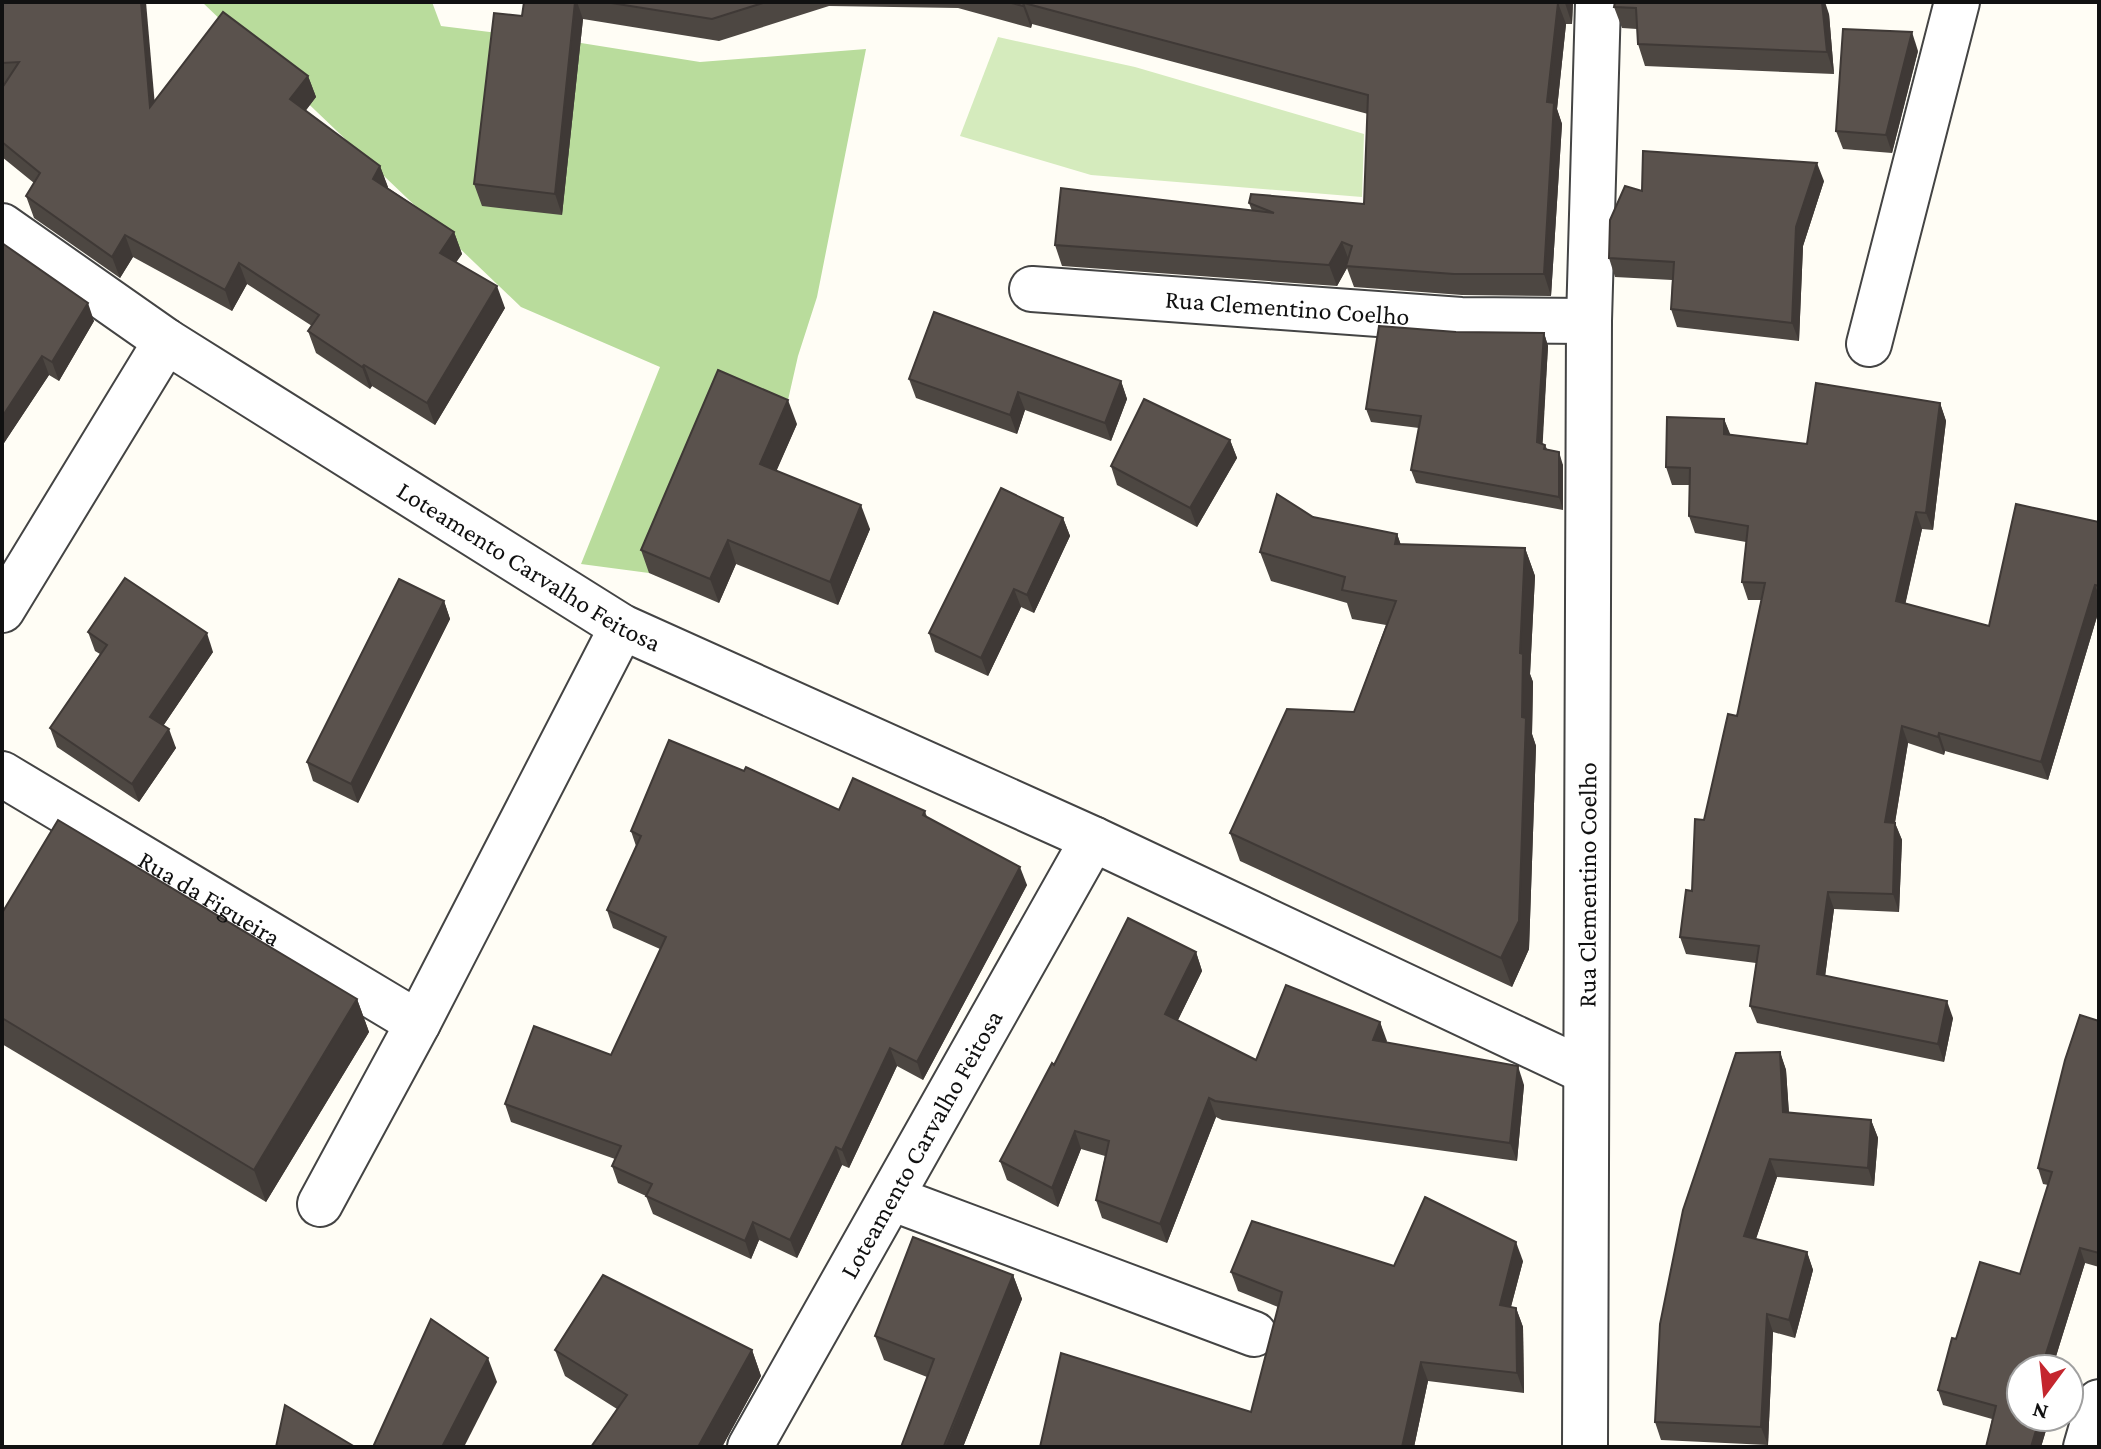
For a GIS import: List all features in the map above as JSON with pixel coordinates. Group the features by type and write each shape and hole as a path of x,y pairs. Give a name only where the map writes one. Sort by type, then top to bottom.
{"street":[{"name":"Rua Clementino Coelho","path":"1585,1447 1589,321 1598,2"},
{"path":"1869,344 1957,2"},
{"name":"Loteamento Carvalho Feitosa","path":"2,226 166,341 622,627 1093,839 1585,1071"},
{"name":"Rua Clementino Coelho","path":"1032,289 1461,320 1589,321"},
{"path":"2,610 166,341"},
{"path":"320,1204 418,1023 622,627"},
{"name":"Rua da Figueira","path":"2,774 418,1023"},
{"name":"Loteamento Carvalho Feitosa","path":"750,1447 1093,839"},
{"path":"891,1198 1254,1334"},
{"path":"2086,1447 2099,1402"}],"green space":[{"path":"202,2 432,2 441,26 581,43 700,62 866,49 817,297 788,400 727,394 649,573 581,564 660,367 521,307"},
{"path":"998,37 1135,67 1364,134 1362,197 1091,175 960,136"}],"building":[{"path":"2,2 141,2 150,107 223,12 308,76 290,99 380,166 373,179 454,232 440,253 497,286 427,403 364,365 362,367 308,331 319,315 239,263 225,290 125,235 112,257 26,196 40,173 2,142 2,88 19,62 2,63"},
{"path":"524,2 575,2 555,194 474,184 494,13 522,16"},
{"path":"605,2 766,2 712,19"},
{"path":"1008,2 1565,2 1558,3 1547,102 1554,103 1544,274 1454,274 1346,266 1352,246 1342,242 1329,265 1055,245 1061,188 1274,213 1249,203 1251,194 1364,204 1368,95 1024,3 1023,6"},
{"path":"1615,2 1822,2 1827,52 1638,44 1636,8 1614,7"},
{"path":"1843,29 1912,32 1886,135 1836,131"},
{"path":"1643,151 1817,163 1796,227 1792,323 1671,309 1674,262 1609,258 1610,220 1625,186 1642,191"},
{"path":"2,243 88,303 52,362 42,356 2,417"},
{"path":"934,312 1121,381 1105,423 1018,392 1010,415 909,379"},
{"path":"1379,326 1456,332 1544,333 1537,442 1545,445 1544,449 1559,452 1559,497 1411,470 1421,416 1366,409"},
{"path":"718,370 788,400 760,464 861,505 830,582 728,540 710,579 641,550"},
{"path":"1816,383 1940,403 1926,513 1916,512 1896,601 1989,626 2016,504 2099,522 2099,586 2095,585 2041,762 1939,733 1938,737 1902,726 1885,822 1895,823 1893,894 1828,892 1817,974 1947,1001 1938,1044 1750,1006 1759,946 1680,937 1686,890 1692,891 1695,819 1704,820 1728,714 1737,716 1765,583 1742,582 1748,526 1689,516 1690,468 1666,467 1667,417 1724,419 1724,434 1807,444"},
{"path":"1144,399 1230,440 1190,508 1111,466"},
{"path":"1001,488 1063,518 1027,595 1014,589 981,658 929,633"},
{"path":"1277,494 1313,517 1397,534 1395,544 1525,548 1520,653 1523,654 1522,717 1526,718 1519,921 1501,958 1230,833 1287,709 1354,712 1396,601 1342,590 1345,577 1260,552"},
{"path":"125,578 207,633 150,717 169,729 132,784 50,728 107,645 88,632"},
{"path":"399,579 444,601 351,784 307,762"},
{"path":"669,740 744,771 746,767 839,810 853,778 925,811 923,815 1020,867 917,1062 890,1048 842,1150 836,1147 790,1240 753,1222 745,1241 646,1196 652,1184 612,1166 621,1146 505,1104 534,1026 611,1055 666,937 607,910 641,836 631,831"},
{"path":"58,820 357,999 254,1170 2,1018 2,913"},
{"path":"1128,918 1196,952 1165,1014 1256,1060 1286,985 1380,1022 1373,1040 1518,1066 1510,1143 1209,1098 1160,1224 1096,1200 1109,1141 1075,1131 1052,1188 1000,1161 1052,1063 1054,1065"},
{"path":"2080,1015 2099,1021 2099,1253 2080,1248 2046,1353 2005,1353 2005,1433 2035,1433 2031,1447 1986,1447 1996,1406 1938,1390 1952,1338 1956,1339 1980,1262 2020,1274 2052,1172 2038,1168 2065,1060"},
{"path":"1780,1052 1783,1112 1871,1120 1868,1168 1770,1159 1744,1236 1807,1252 1789,1320 1767,1314 1761,1427 1655,1422 1660,1324 1683,1210 1736,1053"},
{"path":"1425,1197 1516,1242 1500,1305 1516,1308 1517,1373 1421,1362 1402,1447 1040,1447 1061,1353 1251,1412 1282,1292 1231,1272 1252,1221 1394,1266"},
{"path":"913,1237 1013,1275 944,1446 947,1447 901,1447 934,1359 875,1336"},
{"path":"603,1275 752,1350 698,1447 591,1447 627,1395 555,1350"},
{"path":"431,1319 488,1358 442,1447 373,1447"},
{"path":"285,1405 355,1447 276,1447"}]}
